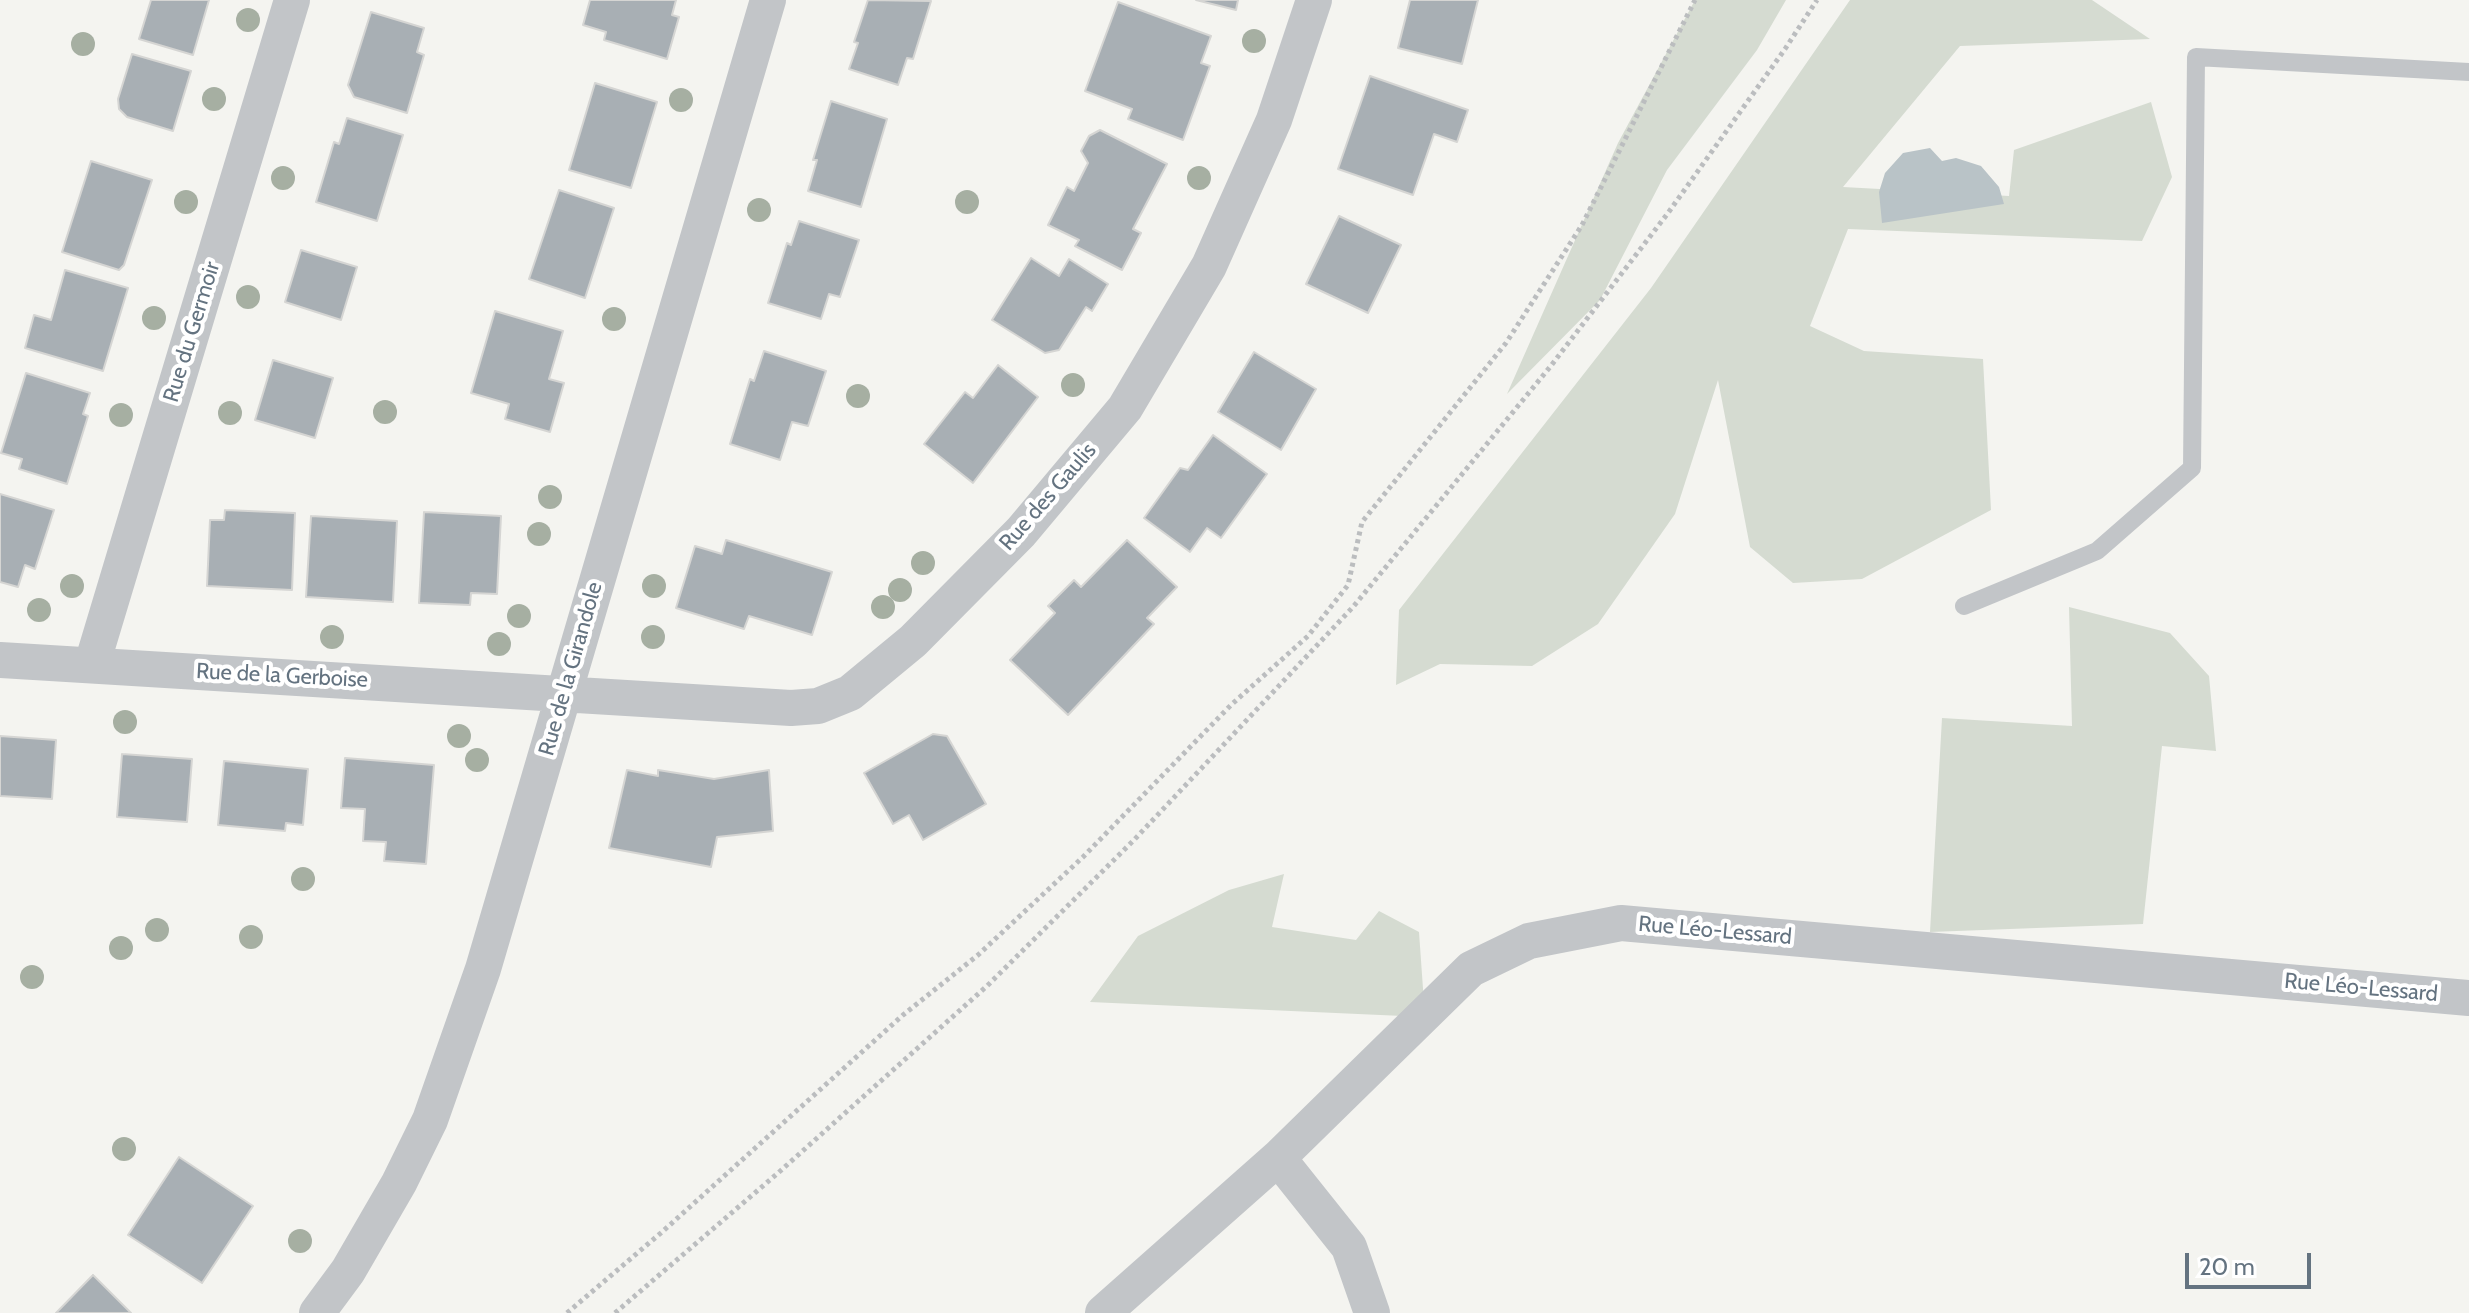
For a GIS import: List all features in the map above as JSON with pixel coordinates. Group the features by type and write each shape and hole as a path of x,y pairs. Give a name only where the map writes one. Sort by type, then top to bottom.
{"street":[{"name":"Rue du Germoir","path":"92,664 292,0"},
{"name":"Rue de la Girandole","path":"317,1313 348,1271 399,1183 430,1120 483,969 768,0"},
{"name":"Rue des Gaulis","path":"564,693 791,708 818,706 850,693 913,641 1021,532 1125,408 1209,266 1274,120 1314,0"},
{"name":"Rue de la Gerboise","path":"0,660 564,693"},
{"name":"Rue Léo-Lessard","path":"1103,1313 1278,1158 1471,969 1529,941 1621,923 2469,998"},
{"path":"1278,1158 1349,1247 1372,1313"}],"lane":[{"path":"1964,606 2097,551 2192,468 2196,57 2469,72"}],"path":[{"path":"567,1313 662,1232 903,1015 978,955 1083,857 1231,705 1308,636 1348,585 1362,522 1506,343 1582,225 1695,0"},
{"path":"615,1313 778,1173 987,986 1134,840 1353,607 1550,367 1668,213 1817,0"}],"shaded area":[{"path":"1695,0 1786,0 1757,50 1667,170 1600,300 1507,394 1618,143"},
{"path":"1850,0 2092,0 2150,39 1960,46 1843,187 2009,196 2014,150 2151,102 2172,177 2142,241 1848,229 1810,326 1864,351 1983,359 1991,510 1862,579 1793,583 1750,547 1718,380 1675,514 1598,624 1532,666 1440,664 1396,685 1399,610 1651,288"},
{"path":"1930,148 1942,161 1956,158 1981,166 1999,187 2004,204 1882,223 1879,192 1885,173 1903,153"},
{"path":"2069,607 2170,633 2209,676 2216,751 2162,746 2143,924 1930,932 1942,718 2072,726"},
{"path":"1284,874 1272,927 1356,940 1379,911 1419,932 1425,1017 1090,1002 1138,936 1229,890"}],"building":[{"path":"151,0 209,0 193,55 139,39"},
{"path":"590,0 676,0 672,15 679,17 667,59 604,40 606,32 583,25"},
{"path":"868,0 931,1 913,59 907,58 898,85 849,69"},
{"path":"1196,0 1238,0 1236,10"},
{"path":"1410,0 1478,0 1462,64 1398,48"},
{"path":"1118,2 1211,36 1201,63 1210,66 1183,140 1128,119 1132,109 1085,91"},
{"path":"371,12 424,28 417,52 424,55 407,113 354,97 348,85"},
{"path":"132,54 191,71 173,131 127,117 119,109 118,99"},
{"path":"1370,76 1468,110 1457,142 1434,134 1413,195 1338,169"},
{"path":"595,83 657,102 631,188 569,170"},
{"path":"831,101 887,119 861,207 808,191 817,160 813,160"},
{"path":"347,118 403,135 377,221 316,202 334,142 339,144"},
{"path":"1100,130 1167,164 1133,229 1141,233 1122,270 1075,246 1079,240 1048,225 1067,187 1074,191 1088,163 1081,151 1089,136"},
{"path":"91,161 152,180 124,265 119,270 62,252"},
{"path":"559,190 614,208 585,298 529,279"},
{"path":"1339,216 1401,245 1368,313 1306,284"},
{"path":"799,221 859,240 840,297 829,294 821,319 768,303 787,243 791,245"},
{"path":"301,250 357,267 341,320 285,302"},
{"path":"1031,258 1059,276 1069,259 1108,284 1092,311 1086,307 1059,350 1045,353 992,320"},
{"path":"65,270 128,288 103,371 25,348 34,315 51,320"},
{"path":"495,311 563,331 549,379 564,383 550,432 505,419 509,404 471,393"},
{"path":"764,351 826,371 808,426 792,422 780,460 730,444 750,379 754,381"},
{"path":"1254,352 1316,389 1281,450 1218,412"},
{"path":"273,360 333,378 315,438 255,420"},
{"path":"998,365 1038,397 973,483 924,444 965,392 973,398"},
{"path":"26,373 90,393 83,414 88,416 67,484 19,469 22,459 1,453"},
{"path":"1213,435 1267,474 1221,538 1207,528 1190,552 1144,518 1180,468 1188,470"},
{"path":"0,494 54,510 35,569 25,565 18,587 0,582"},
{"path":"225,510 295,513 292,590 207,586 210,520 224,520"},
{"path":"424,512 501,516 497,594 471,593 470,605 419,603"},
{"path":"311,516 397,521 393,602 306,597"},
{"path":"726,540 832,572 812,635 749,616 744,629 676,608 695,546 722,554"},
{"path":"1127,540 1177,587 1147,618 1154,624 1068,715 1010,660 1055,613 1048,606 1074,580 1081,587"},
{"path":"933,734 947,736 986,804 923,840 909,815 893,824 864,773"},
{"path":"0,736 56,740 52,799 0,796"},
{"path":"122,754 192,759 187,822 117,817"},
{"path":"345,758 434,765 426,864 384,861 386,842 363,841 365,809 341,808"},
{"path":"224,761 308,769 303,825 286,823 285,831 218,825"},
{"path":"627,770 658,776 658,770 714,779 769,770 773,831 717,837 711,867 609,848"},
{"path":"179,1157 253,1206 202,1283 128,1235"},
{"path":"93,1275 131,1313 56,1313"}]}
